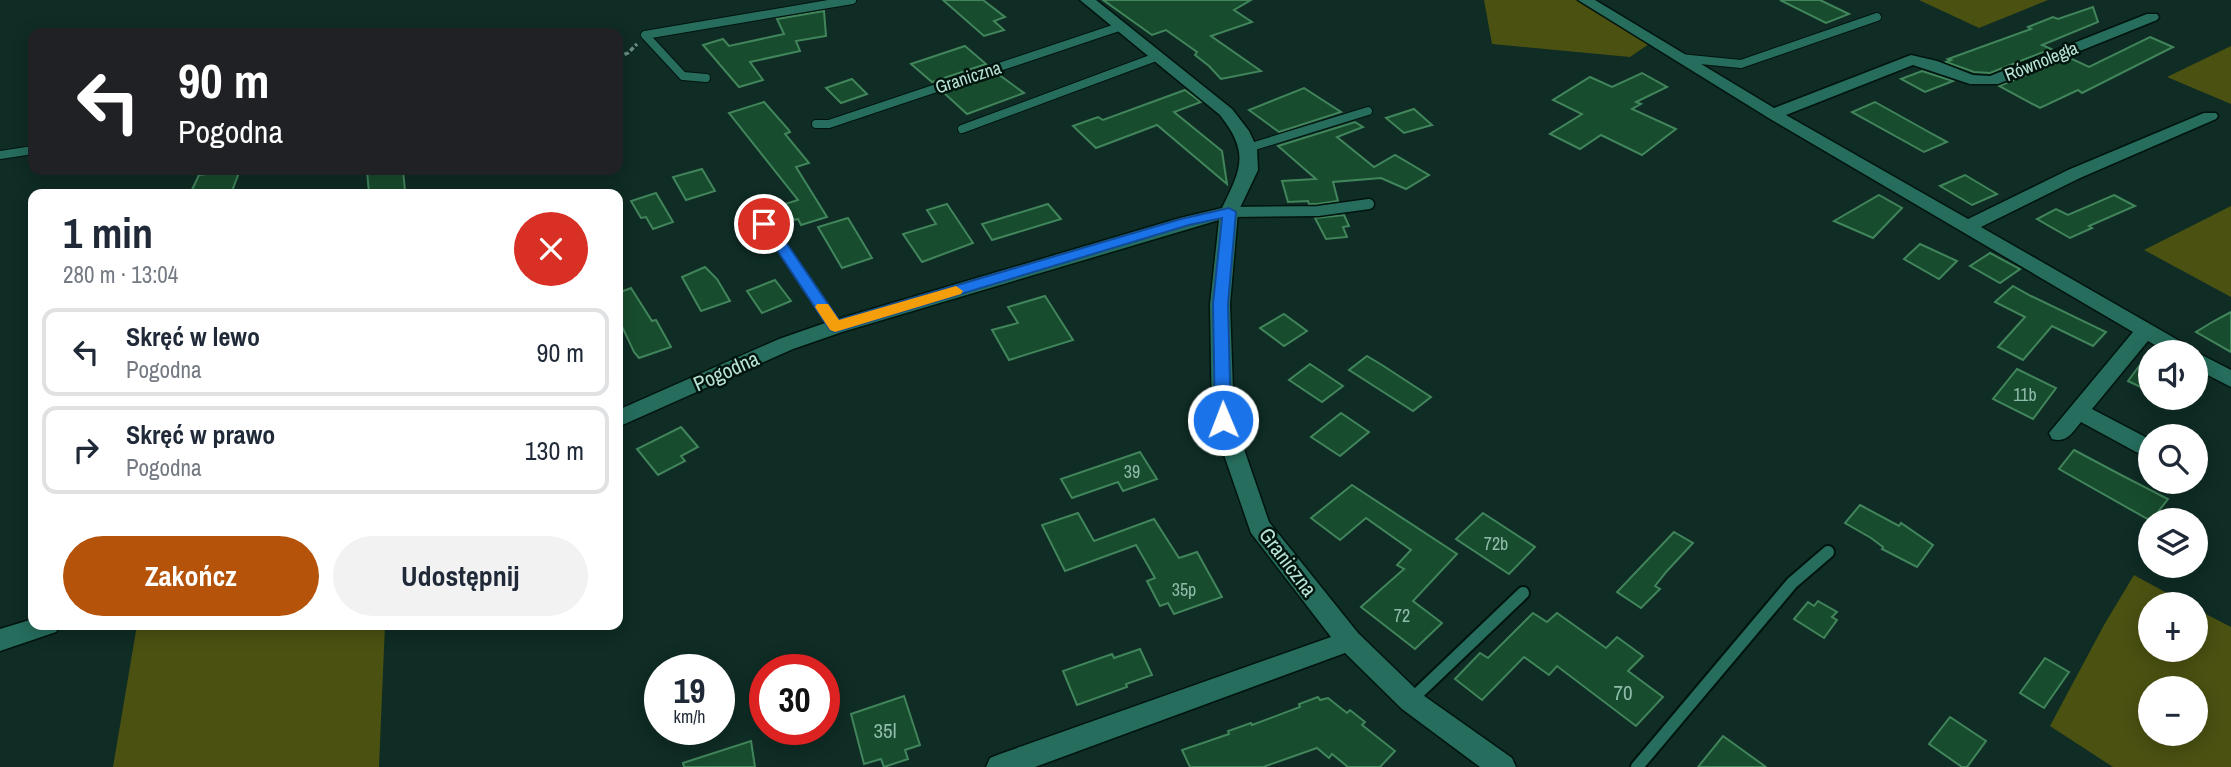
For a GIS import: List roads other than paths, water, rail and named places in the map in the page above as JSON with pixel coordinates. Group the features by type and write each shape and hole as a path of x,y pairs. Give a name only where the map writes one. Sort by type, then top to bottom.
{"street":[{"path":"1087,0 1226,112 1241,131 1248,148"},
{"path":"1585,0 1773,114 2163,340"},
{"name":"Równoległa","path":"1773,114 1911,60 1931,64 1966,80 1992,81 2152,17"},
{"path":"1969,226 2074,174 2210,116"},
{"name":"Graniczna","path":"1248,148 1249,170 1229,212 1220,304 1223,420 1259,526 1349,641 1411,701 1503,767"},
{"name":"Pogodna","path":"623,417 786,344 835,327 1186,222 1229,212"},
{"path":"2060,433 2146,330"},
{"path":"2208,366 2231,380"},
{"path":"2078,411 2138,443"},
{"path":"0,640 31,630"},
{"path":"1000,767 1349,641"}],"lane":[{"path":"706,78 683,76 645,35 852,0"},
{"path":"1680,58 1691,57 1730,66 1741,64 1877,17"},
{"name":"Graniczna","path":"816,124 829,124 1119,27"},
{"path":"961,129 1156,57"},
{"path":"1248,148 1368,111"},
{"path":"0,155 28,151"},
{"path":"1229,212 1318,211 1369,204"},
{"path":"751,209 776,238 835,327"},
{"path":"1637,767 1792,583 1828,552"},
{"path":"1411,701 1523,593"}]}
